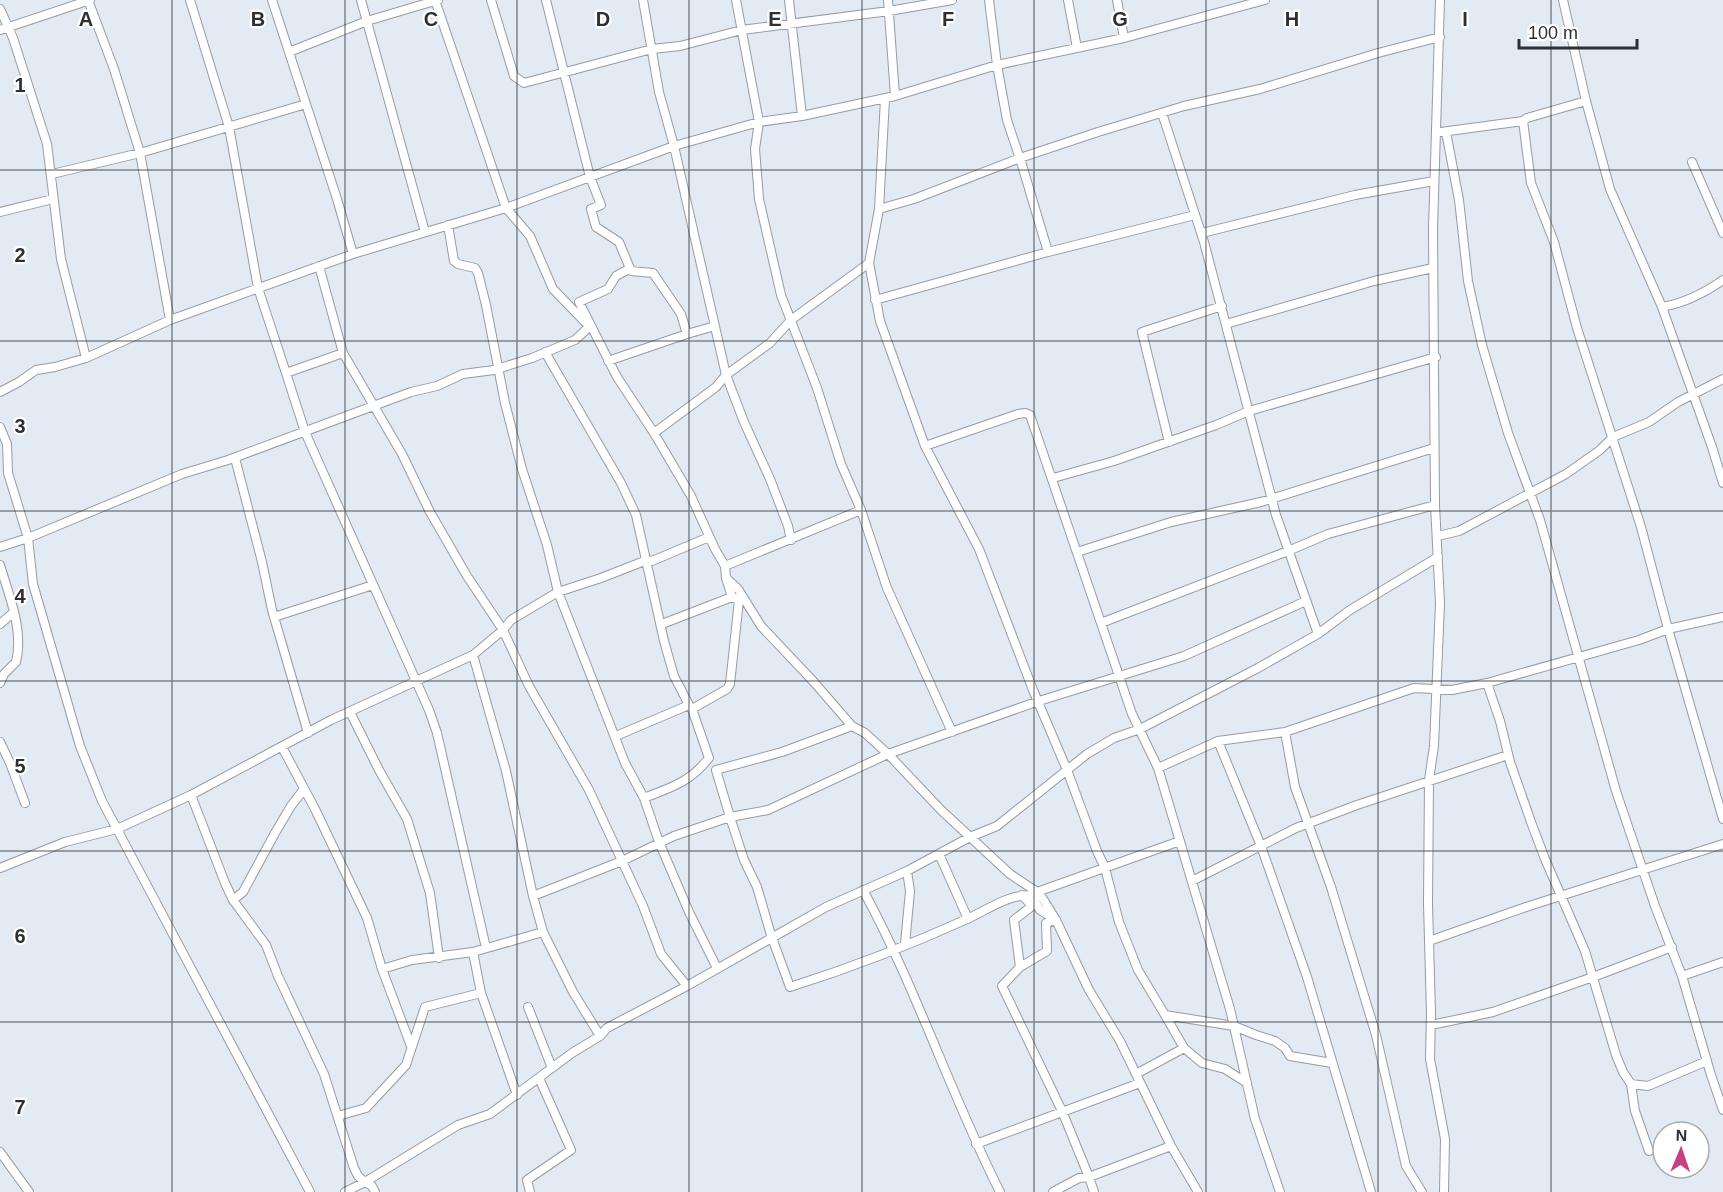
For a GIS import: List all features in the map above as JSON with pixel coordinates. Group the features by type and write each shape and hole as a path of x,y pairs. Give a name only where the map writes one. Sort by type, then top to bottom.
{"street":[{"path":"4,29 89,0 114,69 140,153 170,320"},
{"path":"190,0 229,127 258,288 305,432 417,681 437,733 486,948"},
{"path":"272,0 353,254"},
{"path":"362,0 425,232"},
{"path":"289,52 367,21 436,0 506,208 530,236 554,289 590,326"},
{"path":"491,0 514,76 524,83 652,49 680,46 742,30 952,0"},
{"path":"546,0 590,177 601,205 591,209 596,226 619,242 629,269"},
{"path":"643,0 659,92 674,146 726,375 744,422 771,479 791,540"},
{"path":"736,0 759,122 755,149 759,199 782,295 817,388 841,464 861,510 886,588 952,732"},
{"path":"789,0 802,116"},
{"path":"888,0 890,98 879,209 869,263 880,321 925,446 979,549 1033,690 1067,770 1105,867 1119,922 1138,970 1184,1048 1202,1063 1225,1069 1246,1083"},
{"path":"989,0 1006,120 1020,158 1048,252"},
{"path":"1068,0 1077,48"},
{"path":"1117,0 1124,38"},
{"path":"0,392 36,370 86,358 170,320 353,254 506,208 674,146 759,122 802,116 890,98 997,66 1124,38 1265,0"},
{"path":"1440,0 1433,268 1436,357 1435,505 1440,603 1434,746 1429,780 1428,904 1430,1059 1445,1139 1444,1192"},
{"path":"1563,0 1586,101 1610,189 1662,307 1723,483"},
{"path":"0,9 4,29 41,121 52,174 61,258 86,358"},
{"path":"879,209 914,199 1020,158 1162,113 1260,89 1378,53 1440,37"},
{"path":"1435,132 1523,121 1527,117 1586,101"},
{"path":"52,174 140,153 306,104"},
{"path":"1162,113 1202,233 1288,552 1318,634"},
{"path":"1523,121 1531,183 1554,242 1578,328 1641,527 1723,819"},
{"path":"1446,132 1459,200 1468,281 1482,345 1508,433 1540,520 1616,791 1682,976 1723,1110"},
{"path":"1692,162 1723,233"},
{"path":"1202,233 1355,195 1434,181"},
{"path":"0,212 53,199"},
{"path":"875,300 1048,252 1196,215"},
{"path":"448,225 454,261 475,268 478,273 505,403 522,469 547,545 558,592 625,763 644,798 659,842 689,912 717,968"},
{"path":"654,433 770,343 791,320 869,263"},
{"path":"319,266 343,353 402,454 430,512 467,576 503,630 529,686 589,790 643,906 661,954 687,986"},
{"path":"1226,324 1374,281 1433,268"},
{"path":"687,334 681,314 653,273 629,269 616,276 608,289 579,302 608,361 691,496 725,566 732,597"},
{"path":"1662,307 1702,294 1723,280"},
{"path":"1169,442 1142,332 1222,306"},
{"path":"0,547 28,538 182,474 235,458 411,392 437,386 463,374 499,369 575,340 590,326"},
{"path":"608,361 715,326"},
{"path":"544,352 621,483 636,515 674,676 689,705 710,758"},
{"path":"286,373 343,353"},
{"path":"1053,478 1114,461 1216,426 1249,411 1436,357"},
{"path":"1438,536 1459,531 1530,494 1566,474 1600,450 1613,437 1649,422 1693,394 1723,379"},
{"path":"925,446 1025,412 1030,416 1132,714 1158,768 1234,1026 1255,1119 1280,1192"},
{"path":"0,426 8,444 8,473 28,538 33,584 80,746 102,801 310,1192"},
{"path":"1077,552 1171,522 1272,498 1434,447"},
{"path":"235,458 274,617 308,733"},
{"path":"1101,623 1251,564 1288,552 1328,534 1435,505"},
{"path":"725,566 861,510"},
{"path":"0,868 65,842 117,828 191,795 350,712 473,655 503,630 511,620 558,592 647,560 652,561 709,537"},
{"path":"345,1192 458,1125 490,1114 572,1053 600,1036 607,1028 687,986 772,937 863,890 907,871 970,837 997,826 1087,754 1113,738 1140,729 1258,668 1318,634 1350,610 1438,557"},
{"path":"0,565 14,612 19,639 15,664 4,674 0,683"},
{"path":"726,578 738,589 761,626 852,726 866,733 1010,874 1037,892 1056,920 1089,990 1120,1041 1171,1146 1198,1192"},
{"path":"274,617 374,585"},
{"path":"662,624 732,597 739,600 730,684 723,692 692,709 710,758"},
{"path":"532,896 622,861 659,842 730,818 768,810 888,754 1039,701 1185,656 1306,601"},
{"path":"0,624 14,612"},
{"path":"1158,768 1218,741 1285,732 1414,688 1452,690 1487,683 1639,640 1668,629 1723,617"},
{"path":"473,655 506,771 532,896 543,932 573,992 600,1036"},
{"path":"1487,683 1508,754 1545,859 1585,951 1616,1055 1631,1084 1635,1111 1649,1151"},
{"path":"616,736 689,705"},
{"path":"350,712 407,819 430,893 439,958"},
{"path":"852,726 782,752 716,770 744,860 758,887 772,937 790,987 893,950 968,919 1004,900 1022,895 1032,895 1040,910 1056,920"},
{"path":"1285,732 1295,787 1330,887 1376,1035 1406,1166 1422,1192"},
{"path":"1218,741 1261,846 1272,883 1307,977 1371,1192"},
{"path":"0,742 25,803"},
{"path":"282,747 367,918 382,969 412,1047"},
{"path":"1192,881 1308,824 1508,754"},
{"path":"644,798 681,784 710,758"},
{"path":"233,900 243,892 280,824 304,789"},
{"path":"191,795 233,900 270,953 278,976 324,1074 354,1168 358,1176 372,1186 375,1192"},
{"path":"1037,892 1180,841"},
{"path":"1429,941 1723,844"},
{"path":"939,854 968,919"},
{"path":"905,944 910,891 907,871"},
{"path":"863,890 925,1020 976,1144 1000,1192"},
{"path":"1020,967 1014,920 1032,906 1022,895"},
{"path":"1056,920 1046,922 1047,951 1020,967 1002,986 1062,1111 1094,1192"},
{"path":"382,969 412,960 473,952 543,932"},
{"path":"1431,1025 1493,1011 1672,947"},
{"path":"473,952 481,993 516,1095"},
{"path":"1682,976 1723,962"},
{"path":"338,1116 366,1108 406,1065 425,1007 481,993"},
{"path":"528,1007 552,1068"},
{"path":"1165,1015 1234,1026 1275,1041 1285,1047 1290,1056 1332,1063"},
{"path":"976,1144 1138,1079 1184,1048"},
{"path":"1631,1084 1648,1086 1707,1061"},
{"path":"530,1192 527,1180 571,1150 539,1078"},
{"path":"1053,1192 1079,1178 1089,1177 1171,1146"},
{"path":"0,1152 29,1192"}]}
